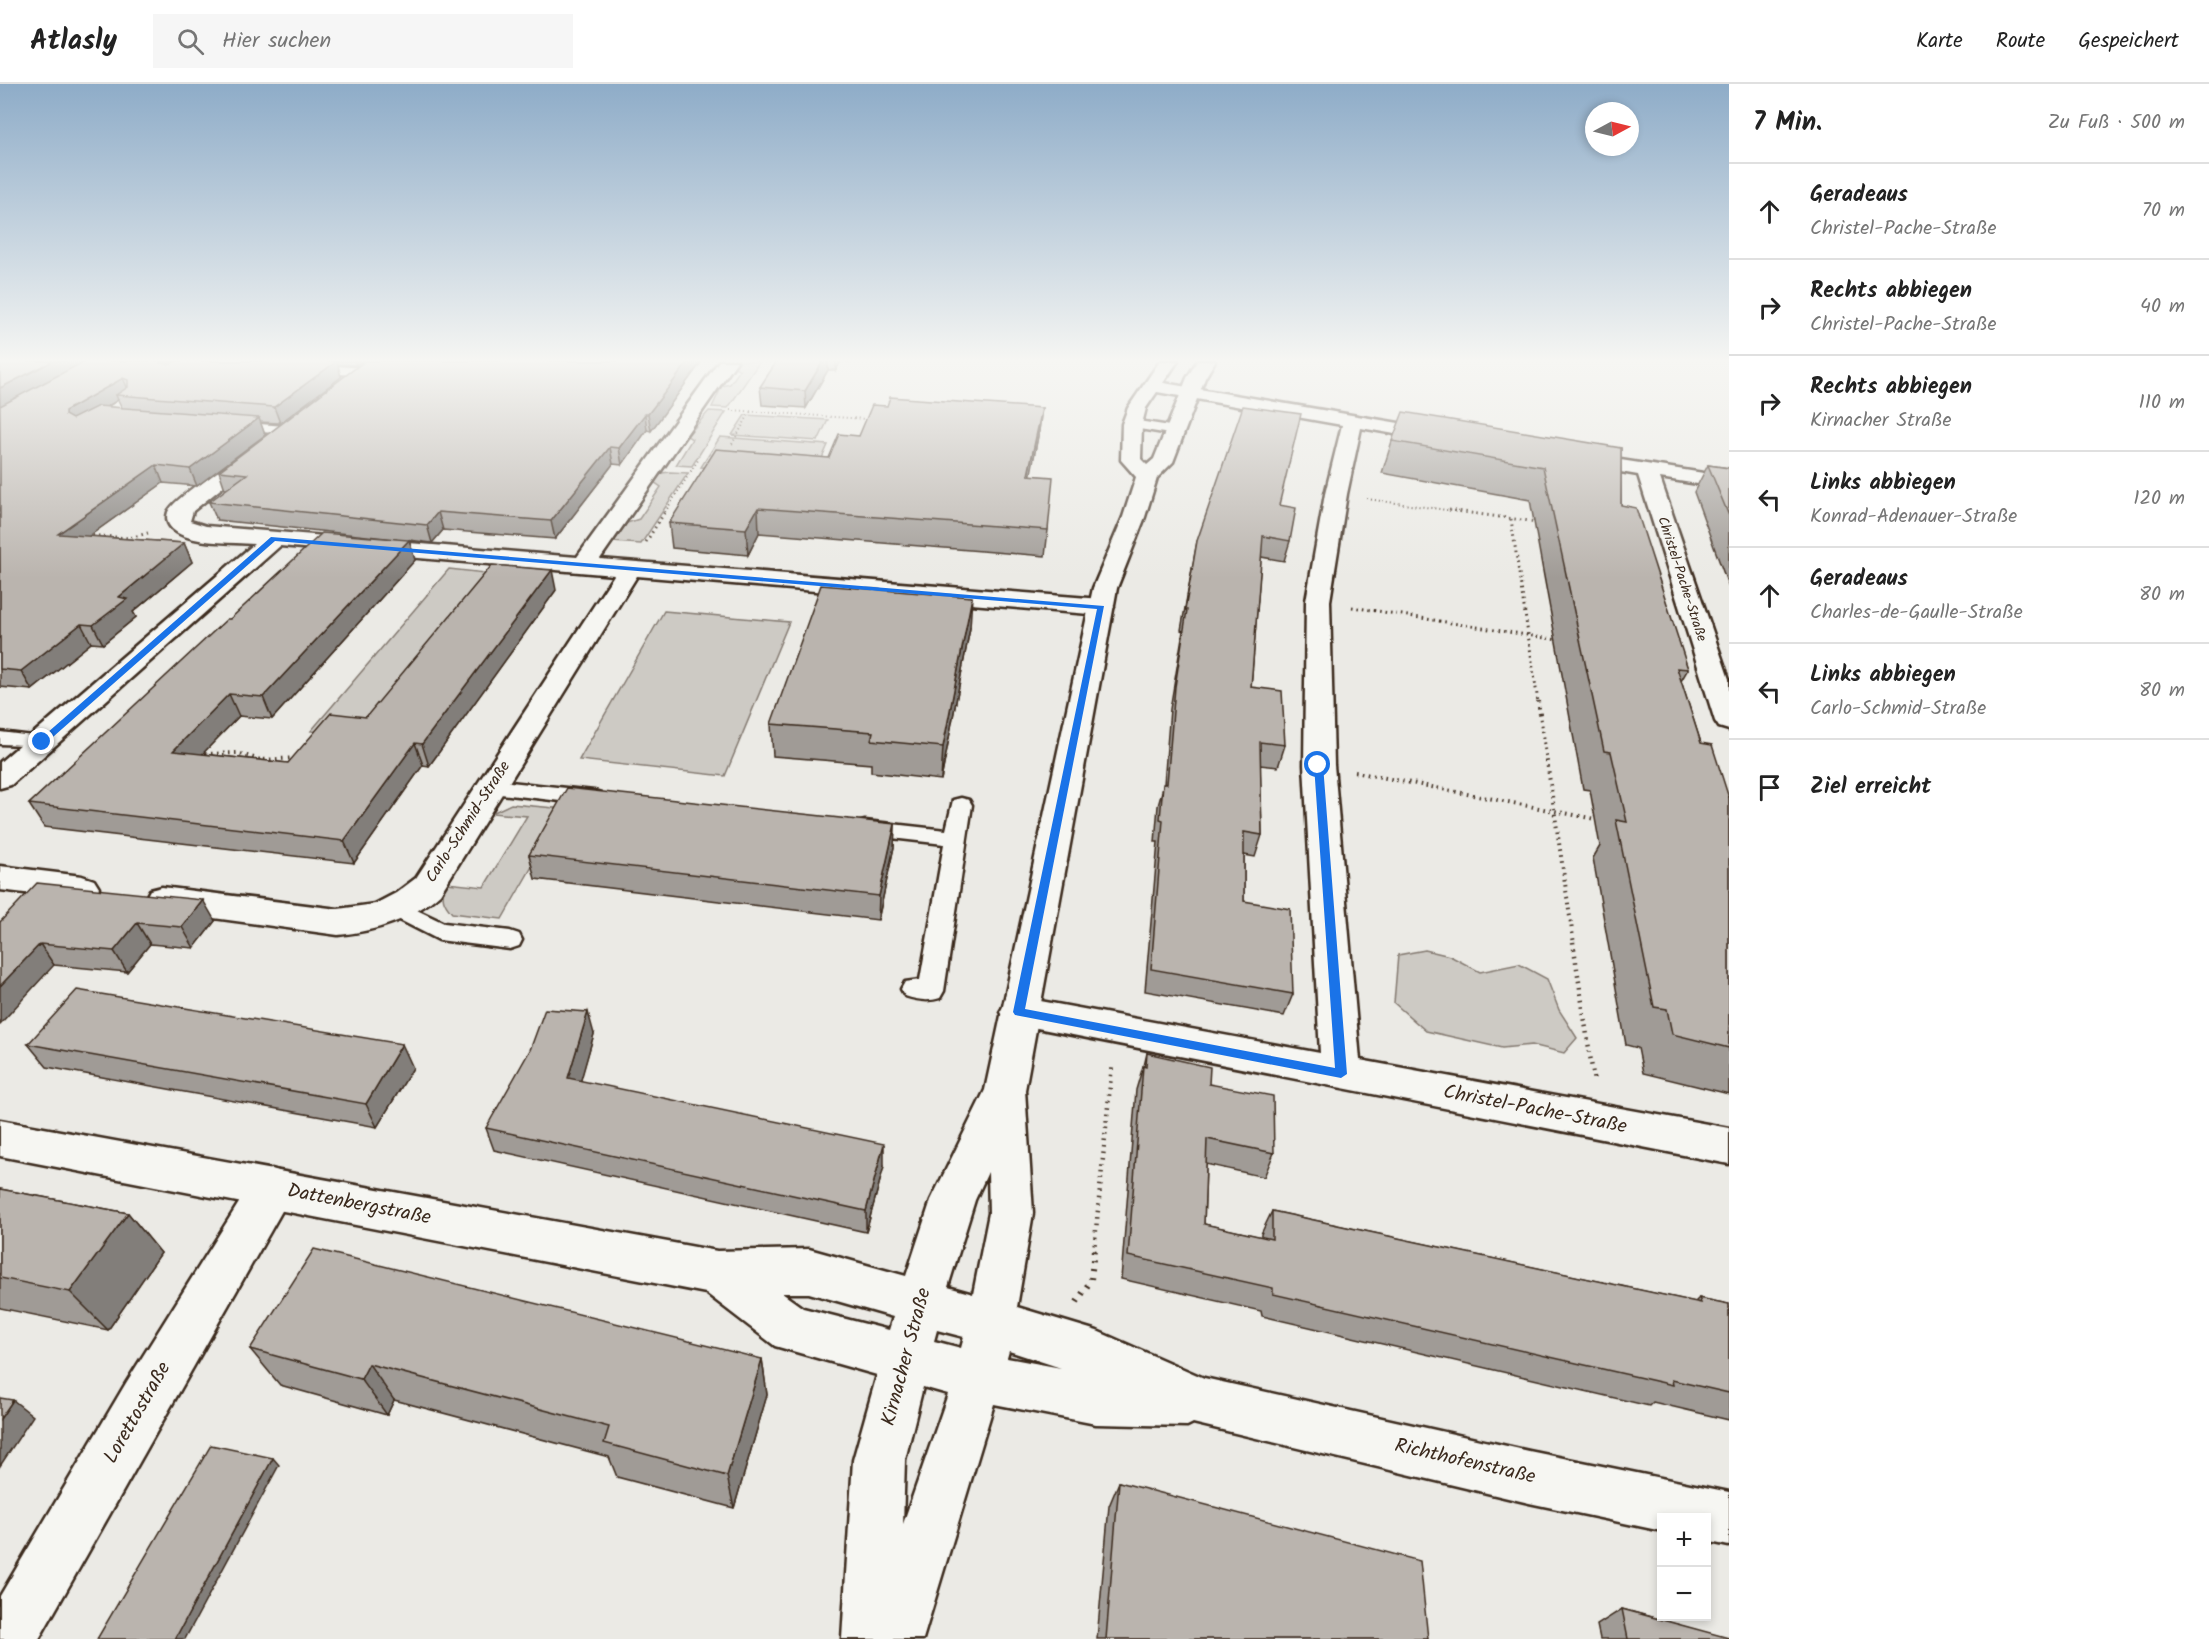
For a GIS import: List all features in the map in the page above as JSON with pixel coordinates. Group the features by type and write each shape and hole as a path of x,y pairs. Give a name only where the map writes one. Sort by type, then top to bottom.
{"street":[{"path":"280,434 185,506 179,513 179,524 192,531 206,533 1101,607"},
{"path":"584,565 677,434"},
{"path":"1132,434 1131,460 1147,476"},
{"name":"Kirnacher Straße","path":"894,1639 978,1377 991,1322 1011,1213 1005,1090 1105,588 1134,518 1147,476 1163,462 1175,434"},
{"path":"1341,1074 1318,765 1318,601 1336,494 1350,434"},
{"path":"1426,434 1463,440"},
{"path":"1555,455 1729,483"},
{"name":"Christel-Pache-Straße","path":"1647,471 1729,721"},
{"path":"0,778 274,539"},
{"name":"Carlo-Schmid-Straße","path":"0,878 338,922 363,920 398,909 413,900 428,886 630,568"},
{"name":"Christel-Pache-Straße","path":"1019,1012 1729,1146"},
{"name":"Kirnacher Straße","path":"871,1639 879,1460 920,1303 952,1200 1005,1090"},
{"name":"Dattenbergstraße","path":"0,1138 717,1273 809,1271 920,1303"},
{"name":"Lorettostraße","path":"7,1639 144,1401 272,1188"},
{"name":"Dattenbergstraße","path":"717,1273 792,1329 978,1377"},
{"name":"Richthofenstraße","path":"920,1303 1097,1355 1202,1402 1529,1477 1729,1519"},
{"name":"Richthofenstraße","path":"978,1377 1096,1399 1202,1402"}],"lane":[{"path":"0,738 42,742"},
{"path":"491,787 619,801"},
{"path":"914,989 931,991 961,805"},
{"path":"840,825 956,838"},
{"path":"398,909 439,932 510,940"}],"path":[{"path":"732,444 738,434"},
{"path":"630,568 699,459"},
{"path":"1336,494 1545,524"},
{"path":"1511,519 1600,1122"},
{"path":"84,534 129,538 179,524"},
{"path":"1318,601 1563,641"},
{"path":"205,754 237,753 261,760 299,759"},
{"path":"1318,765 1600,820"},
{"path":"1073,1307 1091,1280 1115,1030"}],"shaded area":[{"path":"689,434 712,434 692,466 676,465 692,439 687,436"},
{"path":"733,434 822,434 818,441"},
{"path":"720,437 828,445 814,476 701,467"},
{"path":"662,473 688,473 641,544 613,542 627,523 639,519 661,487 654,482"},
{"path":"449,569 495,574 365,738 311,731"},
{"path":"664,611 789,622 725,776 579,760"},
{"path":"511,804 565,809 502,919 452,913 443,899 447,883 484,887 527,816 492,813"},
{"path":"1425,950 1450,956 1480,972 1519,964 1547,979 1559,1010 1577,1038 1564,1053 1532,1045 1502,1048 1426,1031 1394,1003 1398,955"}],"building":[{"path":"0,434 238,434 190,469 156,465 58,534 184,543 119,597 127,599 93,625 81,624 21,671 0,669"},
{"path":"269,434 630,434 619,448 610,447 551,521 438,512 427,525 209,502 247,474 219,471"},
{"path":"839,434 859,436 860,434 1037,434 1028,475 1053,477 1048,530 758,508 746,529 669,523 716,449 829,458"},
{"path":"1234,434 1296,434 1279,505 1296,508 1290,541 1263,536 1251,687 1282,691 1285,745 1260,742 1262,835 1244,832 1244,901 1290,909 1293,994 1151,969 1163,820 1160,819 1163,784 1167,784 1175,687 1197,541"},
{"path":"1395,434 1534,434 1621,448 1621,505 1636,508 1688,669 1677,668 1701,743 1712,745 1729,798 1729,1048 1672,1034 1667,1009 1654,1007 1616,820 1627,822 1611,752 1604,751 1543,467 1392,441"},
{"path":"1708,465 1729,468 1729,516"},
{"path":"322,533 409,540 263,697 229,694 173,751 288,763 331,713 366,717 492,565 552,570 422,744 415,743 344,841 29,804 227,619 230,619"},
{"path":"821,585 972,597 943,747 871,740 873,732 771,724"},
{"path":"567,788 895,824 879,896 529,855"},
{"path":"37,883 203,900 182,927 137,923 114,951 40,944 0,986 0,922"},
{"path":"77,990 402,1044 366,1104 28,1044"},
{"path":"545,1009 588,1012 568,1078 884,1144 866,1211 486,1128 530,1050"},
{"path":"1147,1053 1210,1067 1209,1084 1273,1096 1274,1153 1207,1139 1204,1224 1272,1239 1272,1211 1701,1303 1699,1298 1729,1304 1729,1393 1672,1380 1673,1385 1273,1294 1273,1288 1128,1256 1143,1066 1146,1067"},
{"path":"0,1189 128,1213 70,1292 0,1278"},
{"path":"314,1249 762,1359 727,1476 604,1443 609,1427 369,1364 361,1379 250,1349"},
{"path":"0,1398 13,1400 0,1419"},
{"path":"211,1445 273,1458 175,1639 97,1639"},
{"path":"1119,1482 1420,1561 1428,1639 1106,1639"},
{"path":"1622,1609 1657,1618 1657,1621 1666,1621 1729,1638 1729,1639 1628,1639"}],"route":[{"path":"42,742 274,539 1101,607 1019,1012 1341,1074 1318,765"}]}
